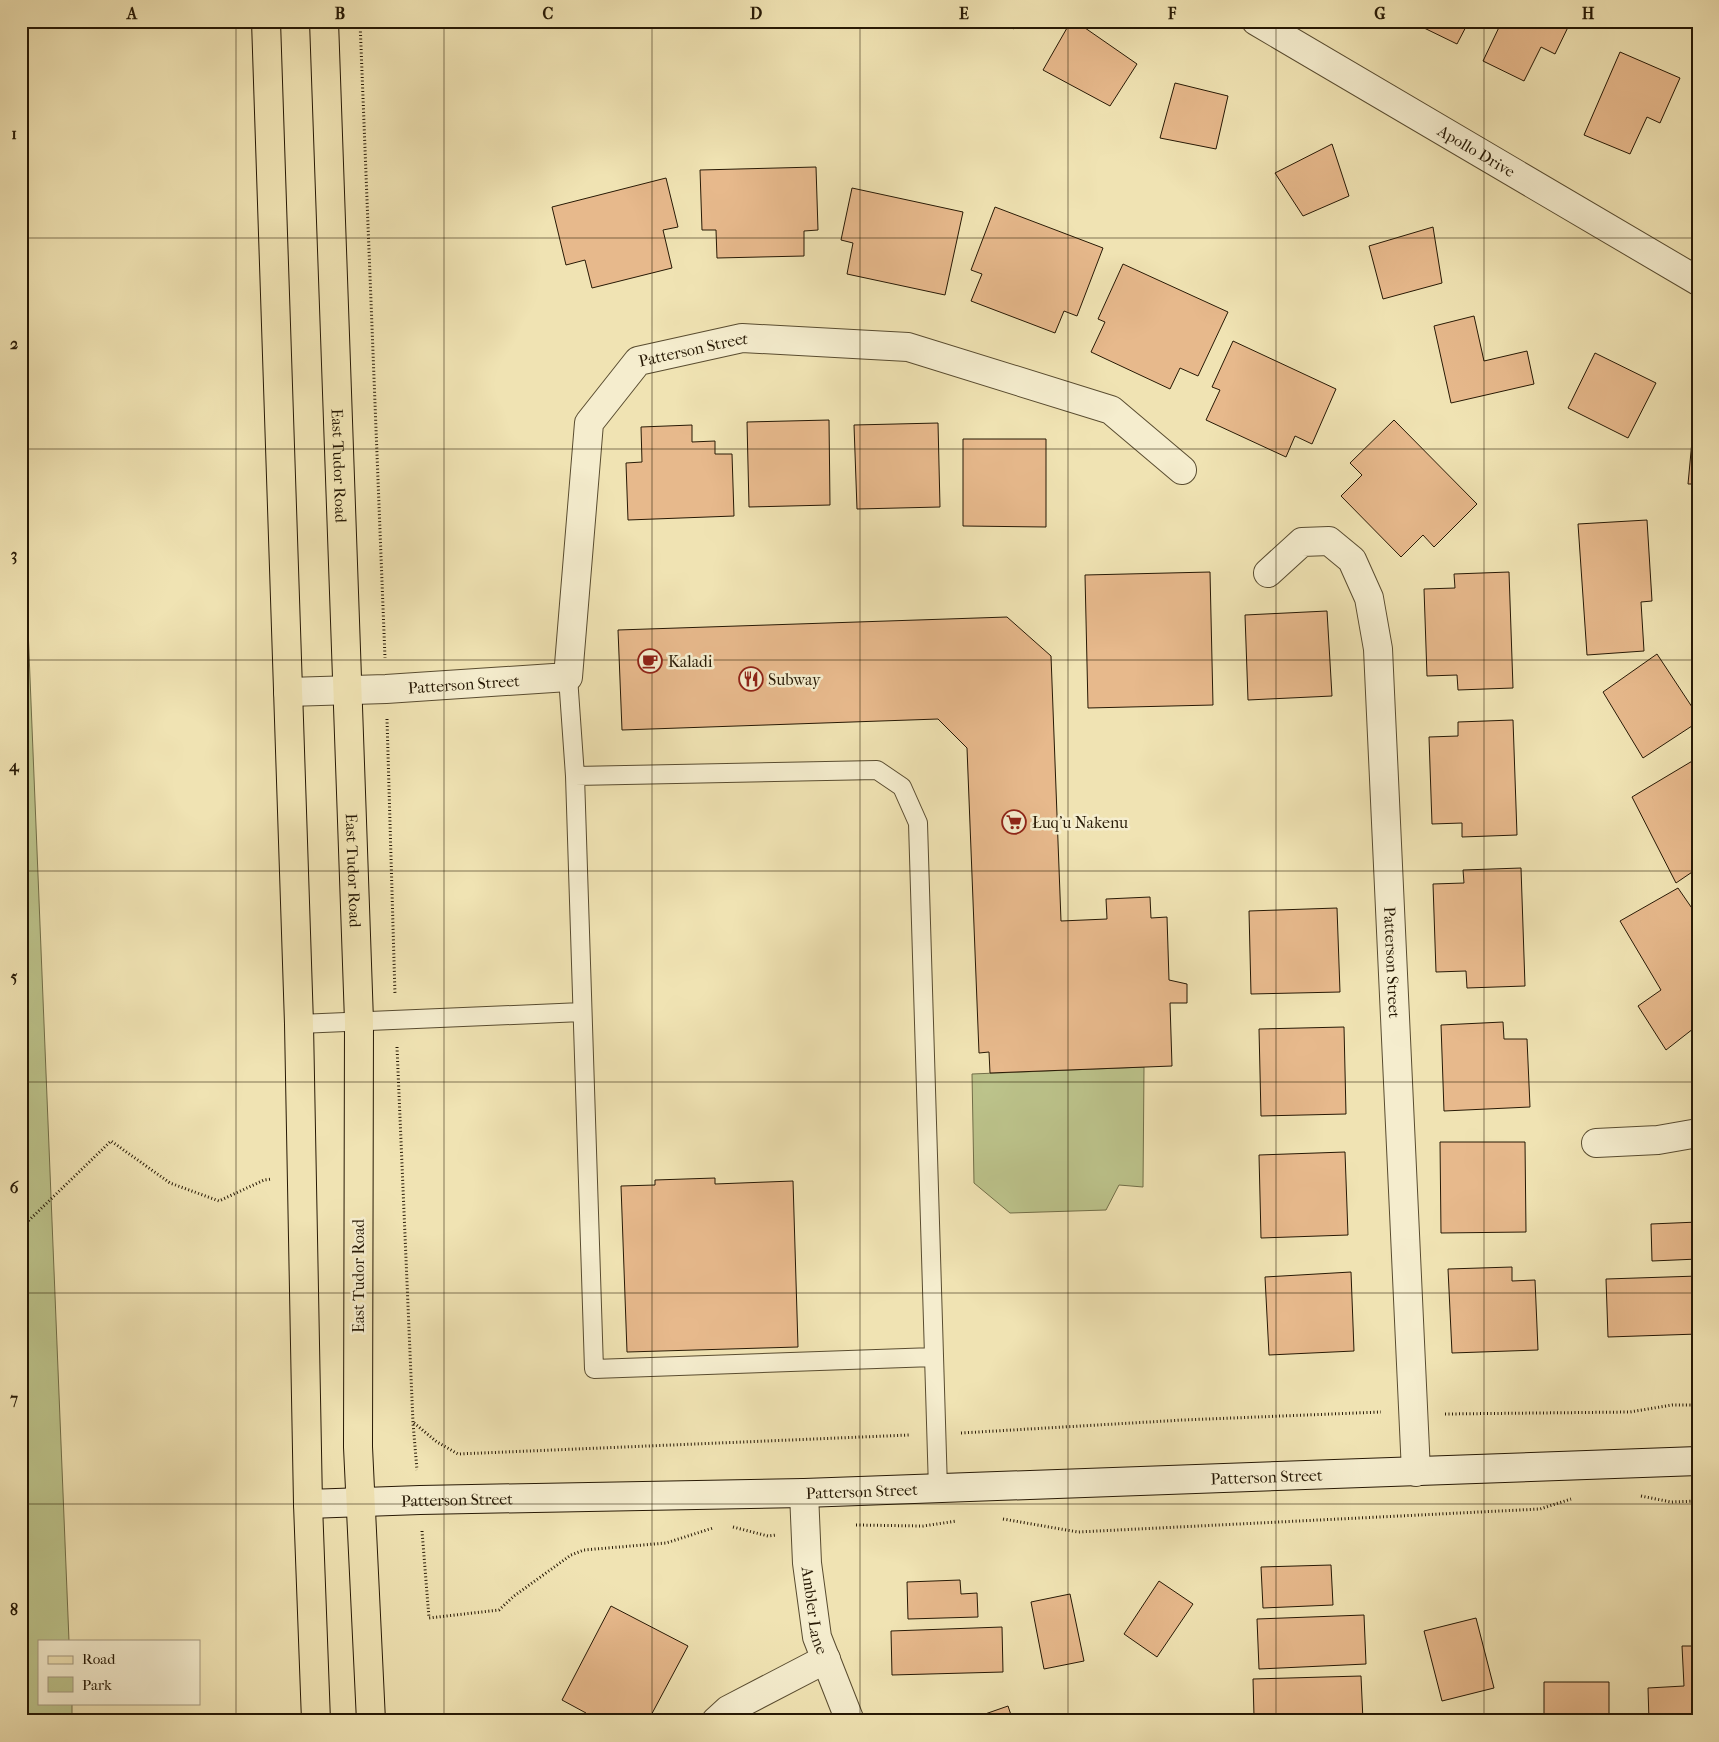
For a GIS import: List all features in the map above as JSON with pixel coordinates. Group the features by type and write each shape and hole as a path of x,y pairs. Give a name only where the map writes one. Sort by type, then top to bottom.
{"main road":[{"path":"266,21 299,1024 300,1177 308,1504 316,1721"},
{"name":"East Tudor Road","path":"324,21 359,1021 358,1447 370,1721"}],"street":[{"name":"Apollo Drive","path":"1256,21 1698,281"},
{"name":"Patterson Street","path":"288,692 568,677 589,423 638,361 742,338 908,348 1110,410 1182,470"},
{"name":"Patterson Street","path":"1268,573 1302,542 1330,541 1352,560 1369,598 1378,649 1416,1472"},
{"path":"1596,1144 1658,1140 1698,1134"},
{"name":"Patterson Street","path":"308,1504 361,1501 938,1489 1698,1461"},
{"name":"Ambler Lane","path":"804,1493 807,1563 817,1637 850,1721"},
{"path":"716,1721 728,1710 826,1660"}],"lane":[{"path":"568,677 575,776 594,1369 934,1357"},
{"path":"575,776 877,770 902,787 918,823 938,1489"},
{"path":"299,1024 582,1012"}],"path":[{"path":"21,1228 111,1141 170,1183 219,1201 264,1180 300,1177"},
{"path":"413,1423 436,1442 458,1454 936,1434 1377,1412 1630,1412 1672,1405 1698,1404"},
{"path":"1634,1494 1671,1502 1698,1501"},
{"path":"995,1518 1078,1532 1540,1509 1571,1498 1580,1498"},
{"path":"731,1527 768,1536 850,1524 923,1526 959,1520"},
{"path":"429,1618 499,1610 514,1596 571,1555 584,1550 666,1544 722,1525"}],"green space":[{"path":"21,455 69,1640 38,1640 38,1704 72,1704 72,1721 21,1721"},
{"path":"1144,1067 1143,1187 1119,1185 1106,1210 1010,1213 974,1183 972,1074"}],"building":[{"path":"1002,21 1019,21 1014,29"},
{"path":"1071,21 1075,21 1137,64 1110,106 1043,70"},
{"path":"1423,21 1469,21 1457,44 1420,26"},
{"path":"1502,21 1571,21 1555,54 1541,47 1524,81 1483,61"},
{"path":"1620,52 1680,78 1660,123 1647,117 1630,154 1584,135"},
{"path":"1175,83 1228,96 1216,149 1160,138"},
{"path":"1332,144 1349,196 1303,216 1275,173"},
{"path":"816,167 818,230 804,231 804,256 717,258 716,230 702,230 700,170"},
{"path":"666,178 678,227 663,230 672,268 592,288 585,260 566,265 552,207"},
{"path":"852,188 963,212 945,295 847,274 853,243 841,240"},
{"path":"995,207 1103,248 1077,316 1064,311 1055,333 971,301 982,274 971,270"},
{"path":"1433,227 1442,283 1383,299 1369,246"},
{"path":"1123,264 1228,312 1198,376 1180,368 1170,389 1091,352 1105,322 1098,319"},
{"path":"1474,316 1484,361 1527,351 1534,384 1451,403 1434,326"},
{"path":"1233,341 1336,389 1312,444 1295,436 1286,457 1206,420 1220,390 1212,387"},
{"path":"1595,353 1656,383 1628,438 1568,408"},
{"path":"1695,409 1698,409 1698,484 1688,484"},
{"path":"829,420 830,505 749,507 747,422"},
{"path":"1394,420 1477,504 1434,547 1423,535 1401,557 1341,496 1362,475 1350,463"},
{"path":"938,423 940,507 857,509 854,425"},
{"path":"692,425 692,442 715,441 715,454 732,454 734,516 628,520 626,463 642,462 641,427"},
{"path":"963,439 1046,439 1046,527 963,526"},
{"path":"1647,520 1652,601 1641,602 1644,651 1587,655 1578,524"},
{"path":"1210,572 1213,705 1088,708 1085,575"},
{"path":"1509,572 1513,688 1458,690 1457,675 1427,676 1424,589 1455,588 1454,574"},
{"path":"1327,611 1332,696 1248,700 1245,615"},
{"name":"Łuq’u Nakenu","path":"1007,617 1051,656 1061,921 1107,919 1106,899 1150,897 1151,918 1167,917 1169,980 1187,984 1187,1003 1170,1003 1172,1066 990,1073 989,1052 979,1053 967,748 938,719 622,730 618,630"},
{"path":"1657,654 1698,716 1698,722 1643,758 1603,692"},
{"path":"1513,720 1517,835 1462,837 1462,823 1432,824 1429,737 1458,736 1458,722"},
{"path":"1694,760 1698,767 1698,868 1676,883 1632,797"},
{"path":"1521,868 1525,986 1467,988 1466,971 1436,972 1433,884 1464,883 1463,870"},
{"path":"1678,888 1698,917 1698,1025 1666,1050 1638,1006 1661,990 1620,921"},
{"path":"1337,908 1340,992 1251,994 1249,911"},
{"path":"1503,1022 1504,1039 1527,1039 1530,1107 1444,1111 1441,1025"},
{"path":"1344,1027 1346,1114 1261,1116 1259,1029"},
{"path":"1440,1142 1525,1142 1526,1232 1441,1233"},
{"path":"1345,1152 1348,1235 1261,1238 1259,1155"},
{"path":"715,1178 715,1184 793,1181 798,1347 627,1352 621,1186 655,1185 655,1180"},
{"path":"1698,1222 1698,1259 1652,1261 1651,1224"},
{"path":"1512,1267 1512,1281 1535,1280 1538,1350 1452,1353 1448,1269"},
{"path":"1351,1272 1354,1351 1269,1355 1265,1277"},
{"path":"1698,1276 1698,1334 1608,1337 1606,1279"},
{"path":"1331,1565 1333,1605 1263,1608 1261,1567"},
{"path":"960,1580 961,1594 977,1593 978,1617 908,1619 907,1582"},
{"path":"1159,1581 1193,1604 1157,1657 1124,1634"},
{"path":"1070,1594 1084,1661 1044,1669 1031,1602"},
{"path":"611,1606 688,1646 648,1721 582,1721 586,1713 562,1700"},
{"path":"1364,1615 1366,1664 1259,1669 1257,1619"},
{"path":"1476,1618 1494,1688 1442,1701 1424,1631"},
{"path":"1002,1627 1003,1672 892,1675 891,1631"},
{"path":"1682,1646 1698,1646 1698,1721 1649,1721 1648,1688 1684,1686"},
{"path":"1361,1676 1363,1721 1295,1721 1295,1715 1254,1716 1253,1679"},
{"path":"1544,1682 1609,1682 1609,1721 1544,1721"},
{"path":"1008,1706 1013,1721 965,1721"}],"place":[{"name":"Kaladi","path":"650,661"},
{"name":"Subway","path":"751,679"},
{"name":"Łuq’u Nakenu","path":"1014,822"}]}
